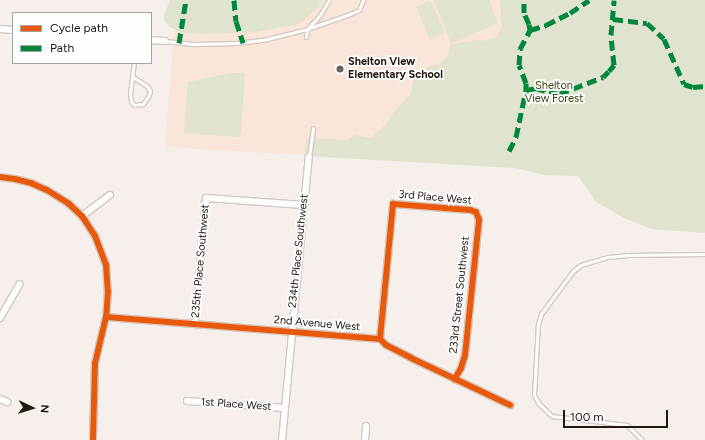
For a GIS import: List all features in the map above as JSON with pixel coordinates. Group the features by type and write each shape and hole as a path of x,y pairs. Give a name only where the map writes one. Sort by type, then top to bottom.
{"street":[{"path":"0,29 12,30"},
{"path":"152,40 165,41"},
{"name":"234th Place Southwest","path":"282,440 309,157"},
{"path":"0,178 15,178 47,190 82,216 95,236 106,265 108,291 106,317 96,363 93,440"},
{"path":"82,216 110,195"},
{"name":"235th Place Southwest","path":"195,324 206,198 304,205"},
{"name":"3rd Place West","path":"380,339 393,204 470,210 476,212"},
{"name":"233rd Street Southwest","path":"455,379 461,368 465,355 479,220 476,212"},
{"path":"0,318 20,284"},
{"name":"2nd Avenue West","path":"106,317 380,339 386,345 510,405"},
{"path":"0,399 7,402"},
{"name":"1st Place West","path":"188,401 285,408"},
{"path":"365,440 366,426"}],"lane":[{"path":"306,37 307,29 320,15 329,0"},
{"path":"165,41 195,44 237,43 263,40 307,29 359,10 364,0"},
{"path":"133,77 147,86 150,91 143,104 134,105 131,101 134,64"},
{"path":"309,157 313,128"},
{"path":"642,440 627,425 552,416 539,404 534,395 538,324 541,314 573,270 581,265 608,257 628,255 705,254"}],"shaded area":[{"name":"Shelton View Elementary School","path":"177,0 514,0 500,149 307,138 305,155 165,147"}],"green space":[{"path":"170,0 322,0 319,7 299,24 256,32 206,34 183,33 169,27 163,18"},
{"path":"434,0 489,0 498,23 451,44"},
{"name":"Shelton View Forest","path":"500,0 705,0 705,233 651,229 624,218 596,202 578,176 545,175 514,168 305,156 306,138 347,140 355,135 371,138 387,123 397,108 411,94 414,76 427,67 439,64 448,56 450,45 461,42 470,42 477,39 482,41 496,37 502,28"},
{"path":"429,1 431,2 445,33 430,39 416,7"},
{"path":"231,73 245,73 241,133 237,137 184,133 188,82"}],"marked path":[{"path":"179,43 186,0"},
{"path":"234,0 236,21 243,43"},
{"path":"509,151 516,137 526,90 526,83 519,65 520,49 530,30 524,13 524,0"},
{"path":"530,30 546,25 570,13 589,0"},
{"path":"526,90 536,88 559,94 603,77 609,71 614,65 611,35 614,0"},
{"path":"613,19 647,23 664,39 684,84 693,87 705,86"}],"cycle path":[{"path":"0,177 31,183 47,190 69,204 82,216 95,236 106,265 108,291 106,317 95,363 93,440"},
{"path":"380,339 393,204 470,210 476,212 479,220 465,355 461,368 455,379"},
{"path":"106,317 380,339 386,345 411,358 510,405"}],"place":[{"name":"Shelton View Elementary School","path":"340,69"}]}
